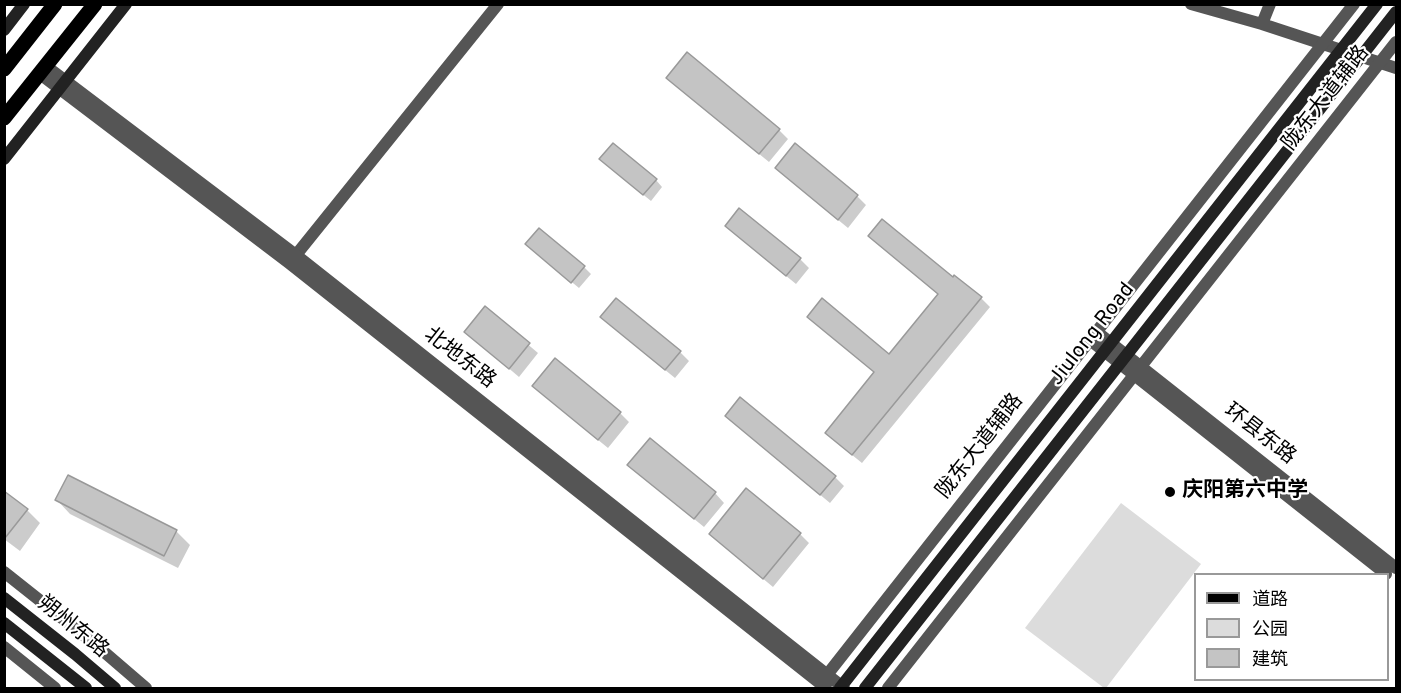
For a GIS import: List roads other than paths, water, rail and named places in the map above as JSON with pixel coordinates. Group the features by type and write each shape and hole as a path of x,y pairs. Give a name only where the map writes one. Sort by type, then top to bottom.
{"main road":[{"path":"4,30 24,4"},
{"path":"4,69 55,4"},
{"path":"4,118 95,4"},
{"path":"4,159 126,4"},
{"name":"Jiulong Road","path":"842,688 1377,4"},
{"name":"Jiulong Road","path":"865,688 1396,12"},
{"name":"朔州东路","path":"4,598 115,688"},
{"name":"朔州东路","path":"4,623 86,688"}],"street":[{"path":"296,255 498,4"},
{"path":"1191,4 1262,24 1396,68"},
{"path":"1262,24 1270,4"},
{"name":"陇东大道辅路","path":"822,684 1354,4"},
{"name":"陇东大道辅路","path":"888,688 1396,42"},
{"name":"北地东路","path":"43,70 822,684 842,688"},
{"name":"北地东路","path":"62,85 296,255 822,684"},
{"name":"环县东路","path":"1094,336 1385,573"},
{"name":"环县东路","path":"1138,371 1396,568"},
{"path":"4,572 146,688"},
{"path":"4,647 55,688"}],"place":[{"name":"庆阳第六中学","path":"1170,492"}]}
